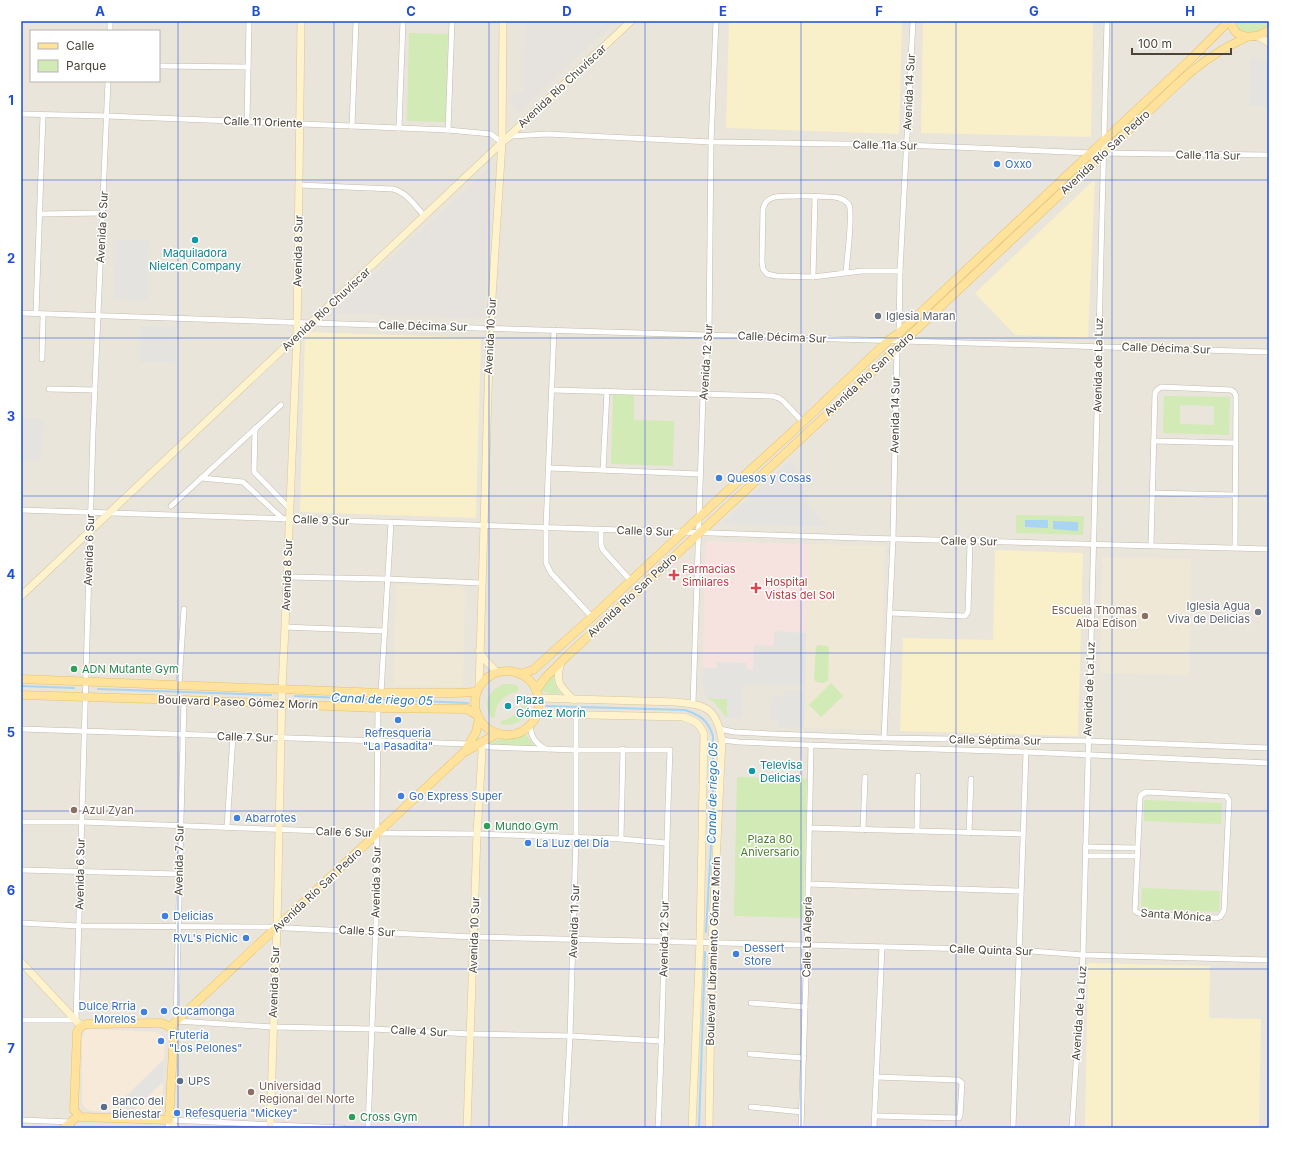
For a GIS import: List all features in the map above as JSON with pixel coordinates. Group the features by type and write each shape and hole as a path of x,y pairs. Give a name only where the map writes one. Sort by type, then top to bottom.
{"main road":[{"name":"Avenida 8 Sur","path":"270,1127 277,927 281,703 287,576 286,519 290,509 297,336 296,322 302,21"},
{"name":"Avenida 10 Sur","path":"478,690 490,328 502,143 503,21"},
{"name":"Avenida Río Chuviscar","path":"21,596 632,21"},
{"name":"Avenida Río San Pedro","path":"536,690 561,661 862,382 900,340 1091,153 1230,21"},
{"path":"1230,21 1236,33 1247,38"},
{"name":"Avenida Río San Pedro","path":"520,674 533,670 631,582 682,532 803,422 889,340 900,340 1199,65 1220,50 1247,38 1258,36 1269,30"},
{"path":"1258,36 1269,42"},
{"path":"479,651 497,672"},
{"path":"561,661 558,681 565,692 574,700"},
{"path":"478,690 483,681 497,672 513,671 520,674"},
{"name":"Avenida Río San Pedro","path":"170,1027 463,753 498,733 515,733 523,730 530,724 536,715 538,698 532,683 520,674"},
{"name":"Boulevard Paseo Gómez Morín","path":"21,679 381,693 455,693 478,690"},
{"name":"Avenida Río San Pedro","path":"463,753 478,727 479,717 475,708 475,700 478,690"},
{"name":"Boulevard Paseo Gómez Morín","path":"21,695 281,703 378,708 467,709 479,717"},
{"name":"Boulevard Libramiento Gómez Morín","path":"538,698 676,702 701,705 713,714 720,730 722,740 712,942 709,1128"},
{"name":"Boulevard Libramiento Gómez Morín","path":"536,715 683,717 692,720 702,728 705,750 700,942 692,1128"},
{"path":"479,717 484,725 498,733"},
{"name":"Avenida 10 Sur","path":"467,1128 477,834 482,752 481,742"},
{"path":"21,962 78,1023 162,1023 170,1027 174,1034 168,1124"},
{"name":"Avenida 6 Sur","path":"78,1023 74,1110 78,1116"},
{"path":"68,1126 78,1116 168,1124 176,1128"}],"street":[{"path":"247,122 249,21"},
{"path":"352,126 356,21"},
{"path":"399,128 403,21"},
{"path":"446,21 452,21 448,130"},
{"name":"Avenida 12 Sur","path":"693,704 703,395 709,334 711,142 716,21"},
{"name":"Avenida 14 Sur","path":"884,738 900,340 900,271 913,21"},
{"name":"Avenida de La Luz","path":"1072,1128 1083,955 1107,21"},
{"path":"160,66 248,67"},
{"name":"Avenida 6 Sur","path":"78,1023 83,732 108,82"},
{"name":"Calle 11 Oriente","path":"21,114 107,116 448,130 491,134 502,143"},
{"path":"36,313 43,115"},
{"name":"Calle 11a Sur","path":"502,143 512,136 547,134 711,142 906,145 1091,153 1269,155"},
{"path":"299,185 393,189 406,195 424,216"},
{"path":"846,272 850,216 849,205 847,202 839,198 773,197 766,202 763,209 762,261 765,272 770,276 813,276 846,272 900,271"},
{"path":"813,276 815,197"},
{"path":"40,214 103,213"},
{"name":"Calle Décima Sur","path":"21,313 889,340"},
{"path":"42,359 43,314"},
{"path":"554,330 546,528 546,563 549,570 592,617"},
{"name":"Calle Décima Sur","path":"900,340 1269,352"},
{"path":"1151,545 1155,393 1161,387 1231,390 1236,396 1235,547"},
{"path":"49,389 95,390"},
{"path":"552,390 776,396 783,401 803,422"},
{"path":"603,470 607,392"},
{"path":"171,506 281,405"},
{"path":"255,428 254,472 290,509"},
{"path":"1154,441 1236,443"},
{"path":"549,468 700,474"},
{"path":"201,478 243,482 286,519"},
{"path":"1152,493 1235,495"},
{"name":"Calle 9 Sur","path":"21,510 970,542 1094,543 1269,549"},
{"path":"381,693 390,523"},
{"path":"600,530 601,545 603,550 631,582"},
{"path":"890,613 963,616 967,614 970,542"},
{"path":"287,576 481,583"},
{"path":"179,685 184,609"},
{"path":"285,628 384,631"},
{"name":"Avenida 7 Sur","path":"176,1021 184,700"},
{"name":"Avenida 9 Sur","path":"368,1128 375,932 378,708"},
{"name":"Avenida 11 Sur","path":"565,1128 570,1036 576,838 576,715"},
{"path":"530,724 534,741 545,749"},
{"name":"Calle 7 Sur","path":"21,730 469,744"},
{"name":"Calle Séptima Sur","path":"720,730 773,734 884,738 1088,741 1269,748"},
{"path":"227,827 233,736"},
{"name":"Calle Séptima Sur","path":"722,740 739,742 1026,752 1087,756 1269,763"},
{"path":"481,742 490,747 576,750 623,749 621,839"},
{"name":"Calle La Alegría","path":"801,1128 807,946 811,745"},
{"name":"Avenida 12 Sur","path":"623,749 670,750 666,843 662,1041 658,1128"},
{"path":"1013,1128 1026,752"},
{"path":"917,831 918,776"},
{"path":"863,830 865,777"},
{"path":"969,833 971,779"},
{"name":"Santa Mónica","path":"1143,793 1226,796 1229,800 1224,911 1222,915 1217,918 1136,912 1134,908 1137,848 1140,798 1143,793"},
{"name":"Calle 6 Sur","path":"21,822 82,822 377,834 477,834 621,839 666,843"},
{"path":"810,828 1023,834"},
{"path":"1085,847 1137,848"},
{"path":"1085,856 1137,856"},
{"path":"21,870 179,874"},
{"path":"808,884 1020,891"},
{"name":"Calle 5 Sur","path":"21,923 79,926 277,927 474,937 712,942"},
{"name":"Calle Quinta Sur","path":"712,942 807,946 1018,950 1083,955 1269,960"},
{"path":"874,1128 882,947"},
{"path":"751,1003 805,1007"},
{"path":"21,1020 78,1023"},
{"name":"Calle 4 Sur","path":"176,1021 273,1027 570,1036 662,1041"},
{"path":"750,1054 804,1058"},
{"path":"875,1116 957,1118 960,1116 962,1083 958,1080 876,1077"},
{"path":"751,1107 802,1112"},
{"path":"21,1120 68,1126"},
{"path":"168,1124 343,1128"}],"shaded area":[{"path":"21,21 1269,21 1269,1128 21,1128"},
{"path":"526,21 615,21 519,112 511,104 511,93 523,93"},
{"path":"1251,57 1269,61 1269,107 1249,106"},
{"path":"489,168 484,319 333,313"},
{"path":"116,239 149,240 147,300 114,299"},
{"path":"141,326 176,327 175,363 140,362"},
{"path":"21,418 44,419 41,461 21,460"},
{"path":"791,459 800,475 805,501 828,527 722,523"},
{"name":"Hospital Vistas del Sol","path":"706,541 809,544 805,685 702,682"},
{"path":"809,544 885,546 880,730 804,728"},
{"name":"Escuela Thomas Alba Edison","path":"1102,557 1191,559 1189,675 1100,673"},
{"path":"396,585 465,587 463,687 394,685"},
{"path":"774,631 806,633 805,685 743,684 741,718 727,718 727,699 706,698 702,682 703,668 717,668 717,662 747,663 747,669 753,670 754,645 774,646"},
{"path":"785,690 805,691 804,728 777,727 778,720 770,719 771,699 773,699 773,696 784,697"},
{"path":"86,1030 156,1032 163,1036 165,1041 162,1103 157,1111 152,1113 91,1111 84,1107 82,1102 82,1038"},
{"path":"164,1059 163,1082 131,1112 119,1103"}],"green space":[{"path":"1236,21 1269,21 1269,25 1255,32 1244,32 1240,30 1236,24"},
{"path":"409,33 448,34 446,122 407,121"},
{"path":"613,394 634,395 634,420 674,421 673,466 611,464"},
{"path":"1164,396 1230,397 1229,435 1163,433","holes":["1180,405 1214,406 1214,425 1180,424"]},
{"path":"1016,515 1084,516 1083,535 1016,533"},
{"path":"818,645 827,646 829,649 828,680 824,683 816,682 814,679 816,647"},
{"path":"554,675 554,680 561,693 551,694 542,691 545,683"},
{"path":"831,683 843,696 821,717 809,705"},
{"path":"504,684 518,686 519,691 514,692 502,699 495,712 495,717 492,718 487,708 488,698 494,690"},
{"path":"527,696 528,709 523,719 513,724 500,724 501,721 510,718 517,713 522,706 524,697"},
{"path":"706,698 727,699 727,718 714,702"},
{"path":"525,733 534,746 488,745 492,742"},
{"name":"Plaza 80 Aniversario","path":"737,777 807,779 803,918 734,916"},
{"path":"1144,800 1222,803 1221,824 1144,821"},
{"path":"1142,888 1220,891 1219,912 1141,909"}],"sand":[{"path":"729,21 902,21 899,134 726,128"},
{"path":"923,21 1093,21 1091,137 921,133"},
{"path":"1095,179 1088,338 1015,335 975,293"},
{"path":"305,332 481,338 476,518 300,512"},
{"path":"995,550 1083,553 1078,736 900,731 903,638 993,640"},
{"path":"1088,963 1210,966 1209,1018 1261,1019 1259,1128 1085,1128"}],"water":[{"path":"1025,520 1048,520 1048,528 1025,527"},
{"path":"1053,521 1078,522 1078,531 1053,529"}],"waterway":[{"path":"21,686 74,688"},
{"path":"98,689 271,695"},
{"name":"Canal de riego 05","path":"295,696 468,703"},
{"name":"Canal de riego 05","path":"546,706 685,710 699,716 709,726 713,736 713,811 706,932"},
{"path":"699,1127 705,952"}],"place":[{"name":"Oxxo","path":"997,164"},
{"name":"Maquiladora Nielcen Company","path":"195,240"},
{"name":"Iglesia Maran","path":"878,316"},
{"name":"Quesos y Cosas","path":"719,478"},
{"name":"Farmacias Similares","path":"674,575"},
{"name":"Hospital Vistas del Sol","path":"756,588"},
{"name":"Iglesia Agua Viva de Delicias","path":"1258,612"},
{"name":"Escuela Thomas Alba Edison","path":"1145,616"},
{"name":"ADN Mutante Gym","path":"74,669"},
{"name":"Plaza Gómez Morín","path":"508,706"},
{"name":"Refresqueria \"La Pasadita\"","path":"398,720"},
{"name":"Televisa Delicias","path":"752,771"},
{"name":"Go Express Super","path":"401,796"},
{"name":"Azul Zyan","path":"74,810"},
{"name":"Abarrotes","path":"237,818"},
{"name":"Mundo Gym","path":"487,826"},
{"name":"La Luz del Día","path":"528,843"},
{"name":"Delicias","path":"165,916"},
{"name":"RVL's PicNic","path":"246,938"},
{"name":"Dessert Store","path":"736,954"},
{"name":"Cucamonga","path":"164,1011"},
{"name":"Dulce Rrria Morelos","path":"144,1012"},
{"name":"Frutería \"Los Pelones\"","path":"161,1041"},
{"name":"UPS","path":"180,1081"},
{"name":"Universidad Regional del Norte","path":"251,1092"},
{"name":"Banco del Bienestar","path":"104,1107"},
{"name":"Refesqueria \"Mickey\"","path":"177,1113"},
{"name":"Cross Gym","path":"352,1117"}]}
